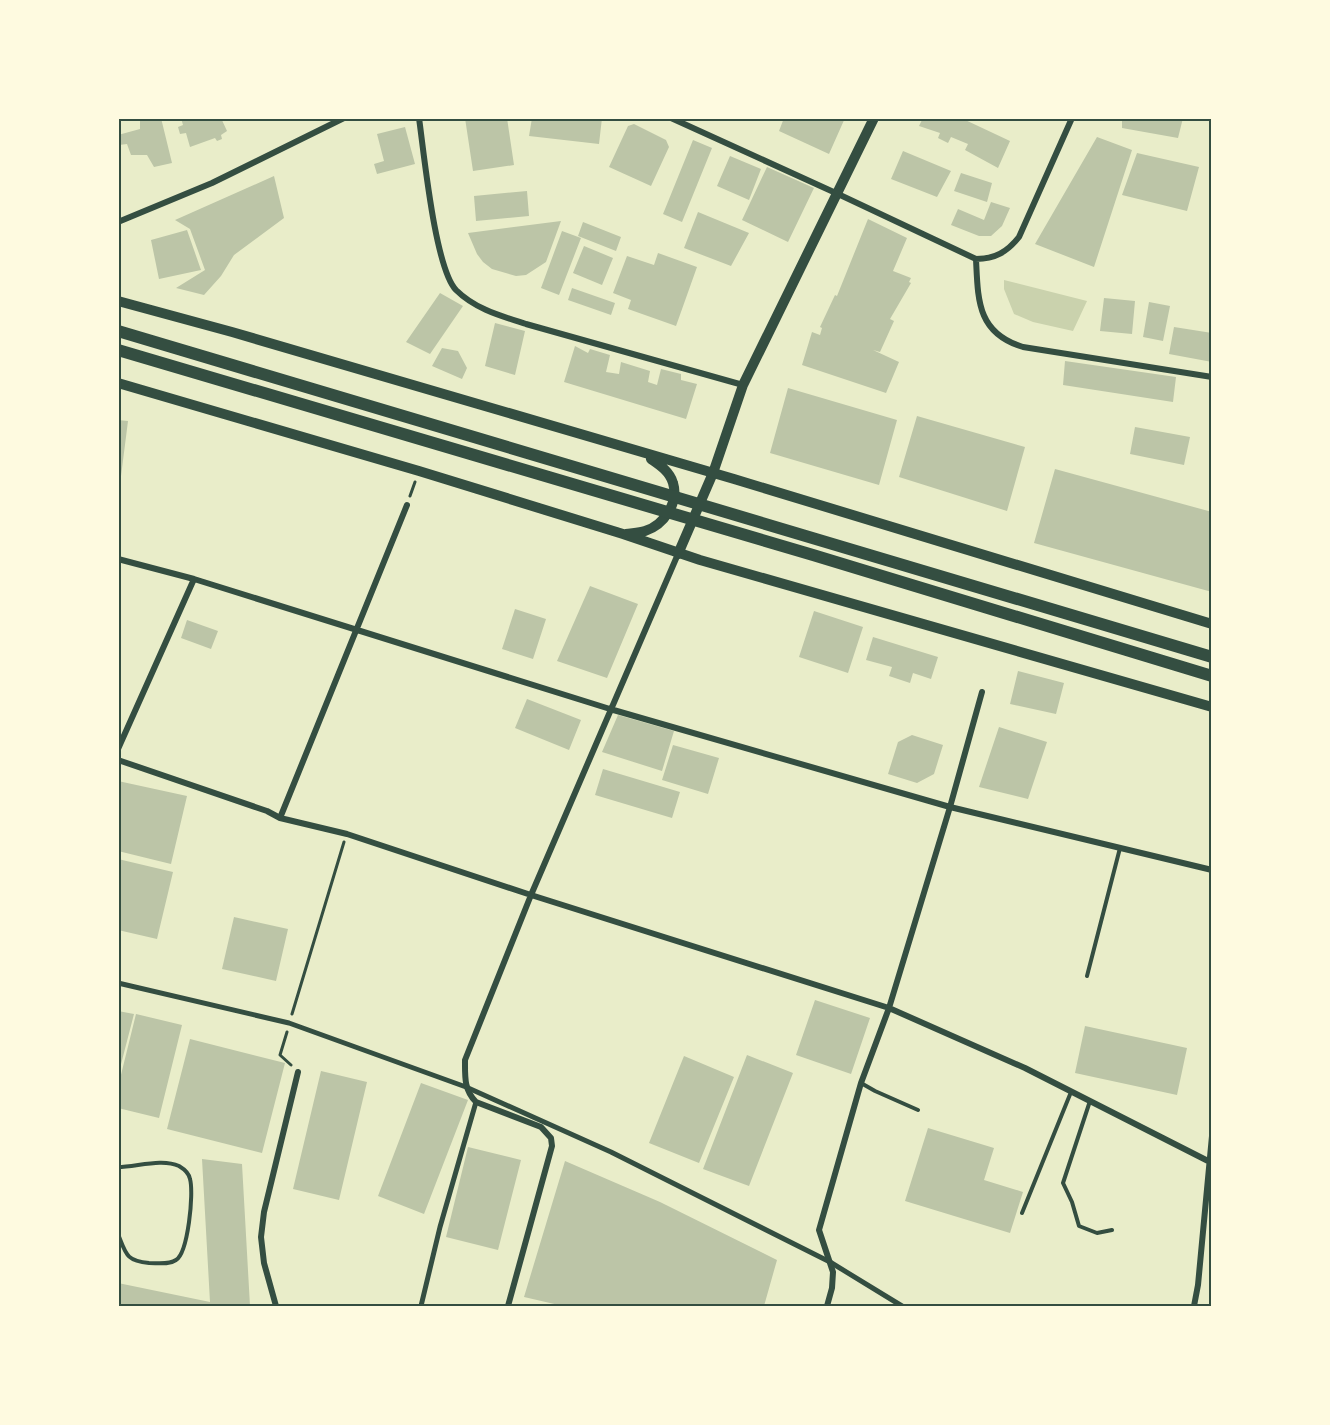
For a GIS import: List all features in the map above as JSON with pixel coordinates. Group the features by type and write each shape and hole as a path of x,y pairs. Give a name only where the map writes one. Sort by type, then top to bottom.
{"main road":[{"path":"680,549 711,478 743,385 874,118"},
{"path":"118,301 232,332 643,454 711,478 1212,624"},
{"path":"118,331 1212,657"},
{"path":"118,350 813,555 1212,676"},
{"path":"118,383 1212,708"},
{"path":"623,534 646,531 664,518 673,502 673,482 668,473 643,454"}],"street":[{"path":"118,222 212,183 344,118"},
{"path":"419,118 442,264 454,288 463,296 494,314 743,385"},
{"path":"671,118 976,259 995,257 1010,248 1019,237 1072,118"},
{"path":"976,259 977,292 981,311 988,326 1001,339 1023,347 1212,377"},
{"path":"280,818 407,505"},
{"path":"508,1306 552,1146 551,1138 541,1127 476,1102 466,1087 465,1060 531,895 680,549"},
{"path":"118,559 194,579 610,709 950,807 1212,870"},
{"path":"118,748 194,579"},
{"path":"827,1306 833,1272 819,1230 861,1083 889,1008 950,807 981,692"},
{"path":"118,760 267,811 280,818 347,834 531,895 889,1008 1025,1068 1211,1163"},
{"path":"118,982 289,1023 466,1087 611,1152 830,1262 902,1306"},
{"path":"276,1306 264,1263 261,1238 264,1212 298,1072"},
{"path":"421,1306 440,1227 476,1102"},
{"path":"1194,1306 1198,1286 1212,1136"}],"lane":[{"path":"1087,976 1120,848"},
{"path":"861,1083 918,1110"},
{"path":"1022,1213 1071,1092"},
{"path":"1090,1101 1063,1183 1072,1202 1079,1226 1097,1233 1112,1230"},
{"path":"118,1167 154,1163 176,1164 186,1170 191,1180 188,1237 182,1254 177,1260 168,1263 137,1262 129,1258 118,1234"}],"path":[{"path":"407,505 419,471"},
{"path":"298,1072 280,1055 347,834"}],"green space":[{"path":"1004,280 1087,301 1073,331 1033,322 1014,314 1004,289"}],"building":[{"path":"161,118 172,163 154,167 147,155 131,155 127,144 119,145 118,135 140,129 140,120"},
{"path":"181,118 221,118 227,131 221,135 222,139 217,141 215,138 190,147 186,133 180,134 178,127 183,125"},
{"path":"465,118 507,118 514,165 473,171"},
{"path":"532,118 602,118 599,144 529,136"},
{"path":"784,118 845,118 829,154 779,131"},
{"path":"923,118 961,118 1010,141 998,168 965,150 968,144 951,137 948,143 938,138 940,133 919,126"},
{"path":"1122,118 1183,118 1178,138 1122,128"},
{"path":"634,124 666,140 669,147 651,186 609,167 628,126"},
{"path":"405,127 415,164 377,174 374,164 384,161 377,134"},
{"path":"1097,137 1132,150 1094,267 1035,244"},
{"path":"693,140 712,148 682,222 663,214"},
{"path":"903,151 951,171 937,197 891,179"},
{"path":"1137,153 1199,167 1187,211 1122,195"},
{"path":"730,156 761,169 749,200 717,186"},
{"path":"767,167 814,188 788,242 742,220"},
{"path":"961,173 992,183 987,202 954,191"},
{"path":"274,176 284,218 234,255 221,276 204,295 176,288 205,270 190,229 175,220"},
{"path":"527,191 529,216 476,221 474,196"},
{"path":"991,202 1010,208 1002,226 991,236 979,236 951,225 958,209 984,220"},
{"path":"698,212 749,233 731,266 684,248"},
{"path":"868,219 907,238 893,271 911,278 909,282 911,283 890,319 894,321 880,352 873,350 899,362 886,393 802,365 812,332 820,335 822,328 820,327 835,295 837,296"},
{"path":"561,221 546,262 526,275 516,276 492,269 477,254 468,233"},
{"path":"583,222 621,237 616,251 578,236"},
{"path":"187,230 201,270 159,279 151,240"},
{"path":"562,231 581,238 559,295 541,288"},
{"path":"584,246 613,258 602,285 573,273"},
{"path":"658,253 697,267 676,326 628,309 631,300 613,293 627,256 654,265"},
{"path":"572,288 615,303 611,315 568,300"},
{"path":"440,293 463,306 430,354 406,342"},
{"path":"1104,298 1135,301 1132,334 1100,331"},
{"path":"1149,302 1170,306 1163,341 1143,337"},
{"path":"495,323 525,331 515,375 485,366"},
{"path":"1174,327 1212,333 1212,362 1169,354"},
{"path":"575,346 588,353 590,349 610,355 606,372 619,374 621,362 650,371 648,382 657,385 661,369 681,374 681,380 697,384 686,419 564,382"},
{"path":"442,348 458,351 467,368 462,379 432,366"},
{"path":"1065,361 1176,377 1173,402 1063,385"},
{"path":"788,388 897,420 879,485 770,453"},
{"path":"917,416 1025,447 1007,511 899,477"},
{"path":"118,420 128,421 120,484 118,484"},
{"path":"1135,427 1190,437 1184,465 1130,454"},
{"path":"1055,469 1212,512 1212,592 1034,543"},
{"path":"590,586 638,604 607,678 557,661"},
{"path":"515,609 546,619 533,659 502,649"},
{"path":"814,611 863,627 848,673 799,657"},
{"path":"187,620 218,631 211,649 181,638"},
{"path":"873,637 938,657 931,679 913,673 910,683 889,676 892,667 866,660"},
{"path":"1018,671 1064,683 1056,714 1010,704"},
{"path":"527,699 581,720 569,750 515,728"},
{"path":"618,715 674,731 662,771 602,752"},
{"path":"999,727 1047,742 1028,799 979,787"},
{"path":"912,735 943,745 934,774 917,783 888,774 898,742"},
{"path":"673,745 719,758 708,794 662,780"},
{"path":"603,769 680,792 672,818 595,795"},
{"path":"118,781 187,796 171,864 118,851"},
{"path":"118,859 173,872 157,939 118,930"},
{"path":"234,917 288,929 276,981 222,969"},
{"path":"815,1000 870,1018 851,1074 796,1055"},
{"path":"118,1011 134,1014 119,1072 118,1072"},
{"path":"136,1014 182,1025 159,1118 118,1108 118,1087"},
{"path":"1085,1026 1187,1048 1177,1095 1075,1073"},
{"path":"190,1039 285,1063 262,1153 167,1129"},
{"path":"747,1055 793,1073 749,1186 703,1169"},
{"path":"684,1056 734,1077 699,1163 649,1143"},
{"path":"321,1071 367,1082 339,1200 293,1189"},
{"path":"421,1083 468,1100 424,1214 378,1196"},
{"path":"928,1128 994,1148 984,1180 1023,1192 1010,1233 905,1201"},
{"path":"468,1147 521,1160 498,1250 446,1237"},
{"path":"202,1159 242,1164 250,1306 118,1306 118,1283 210,1302"},
{"path":"565,1161 660,1202 777,1260 764,1306 563,1306 524,1297"}]}
